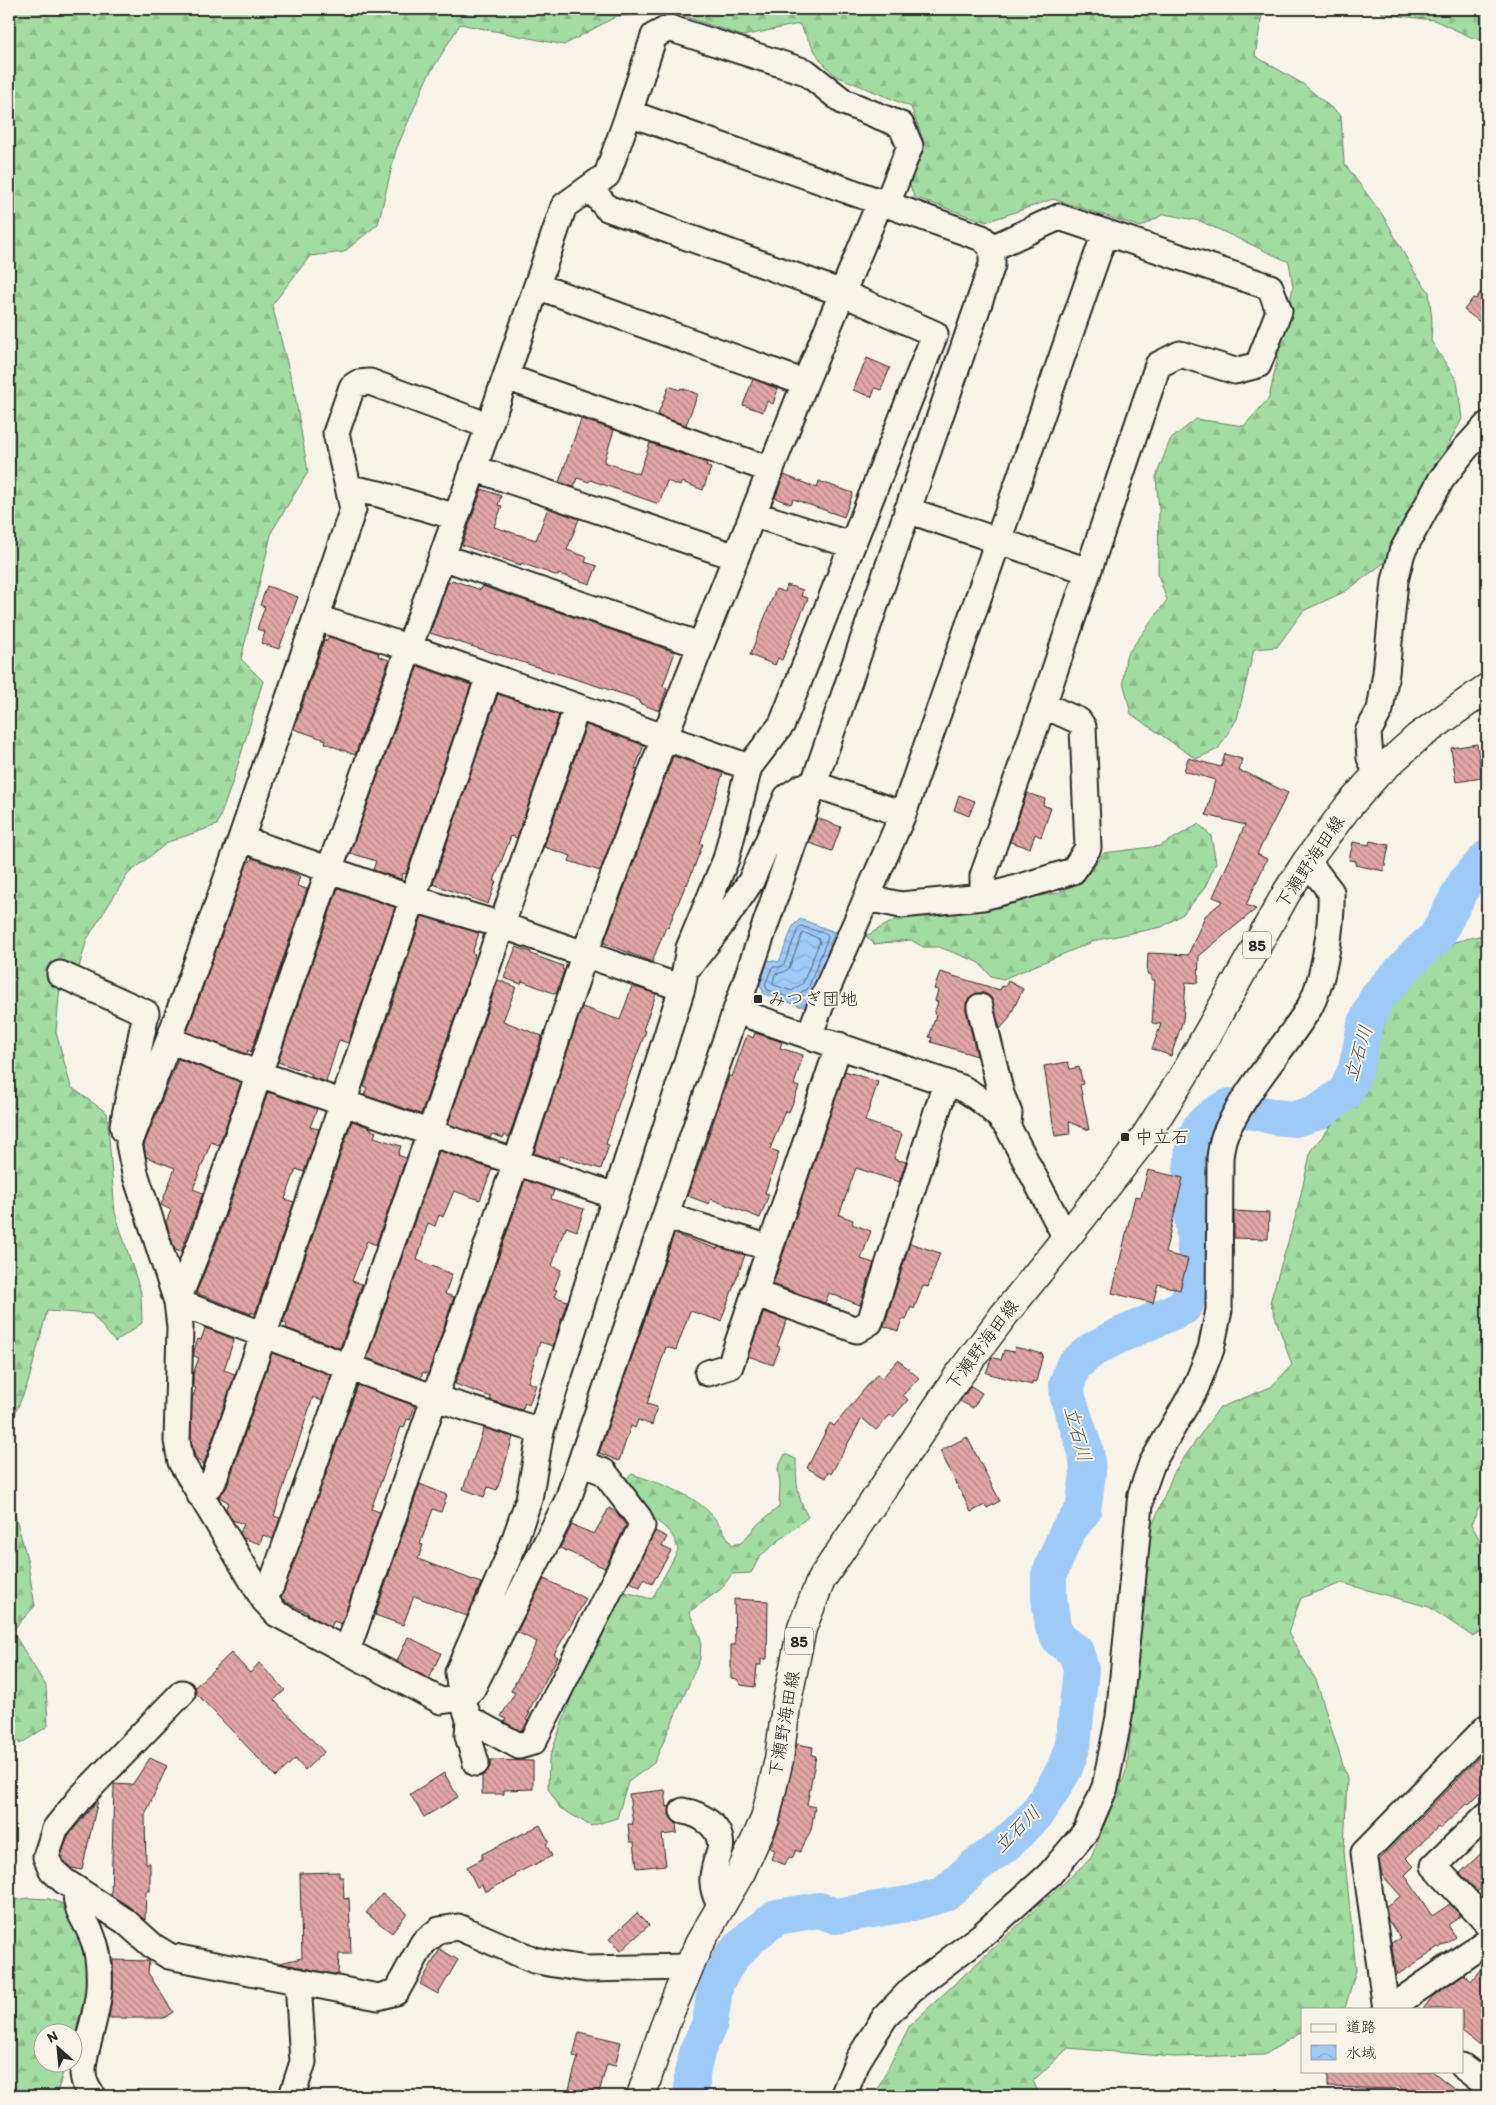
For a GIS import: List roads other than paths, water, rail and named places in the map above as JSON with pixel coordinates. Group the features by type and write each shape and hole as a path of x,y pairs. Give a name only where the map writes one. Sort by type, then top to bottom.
{"main road":[{"name":"下瀬野海田線","path":"641,2096 666,2019 699,1944 741,1872 765,1819 779,1759 786,1706 802,1628 821,1580 959,1375 1004,1315 1143,1140 1187,1070 1306,861 1376,774 1418,737 1487,688"}],"street":[{"path":"177,1302 204,1234 328,870 410,648 564,206 607,175 654,36 669,28 806,72 844,102 902,125 910,146 842,294 805,383 664,738 585,953 516,1162 347,1651"},
{"path":"465,1709 472,1689 567,1502 992,265 992,248 982,238 629,113"},
{"path":"476,1763 468,1736 458,1672 509,1556 529,1499 541,1431 684,979 689,948 726,860 749,767 782,724 934,334 842,294 607,208 590,188"},
{"path":"983,896 983,876 1158,365 1180,354 1235,372 1258,365 1279,311 1270,287 1059,217 992,248"},
{"path":"808,1036 903,814 1105,233"},
{"path":"537,286 805,383"},
{"path":"506,377 771,470"},
{"path":"129,1144 169,1040 241,839 354,509 336,432 352,387 358,383 370,382 488,426"},
{"path":"1376,774 1370,758 1368,732 1380,710 1386,673 1395,581 1402,552 1441,480 1487,425"},
{"path":"473,468 736,557"},
{"path":"350,488 379,494 456,517"},
{"path":"907,510 1088,571"},
{"path":"753,514 852,546"},
{"path":"442,557 700,645"},
{"path":"317,618 410,648 749,767"},
{"path":"200,1495 213,1482 489,676"},
{"path":"867,898 901,905 983,896 1010,890 1072,870 1088,848 1083,727 1079,721 1043,705"},
{"path":"264,1600 271,1586 349,1367 577,707"},
{"path":"684,979 751,881 787,797 802,787 813,784 903,814"},
{"path":"241,839 414,899 502,925 585,953 684,979"},
{"path":"842,2096 858,2060 885,2018 912,1989 981,1936 1050,1874 1086,1831 1105,1787 1119,1717 1141,1494 1152,1463 1195,1389 1211,1349 1219,1310 1220,1158 1224,1134 1239,1107 1310,1006 1319,981 1329,932 1331,892 1306,861"},
{"path":"60,974 146,1013 122,1125 129,1144 135,1173 177,1302 180,1327 178,1441 181,1462 264,1600 277,1614 441,1701 465,1709 519,1746 533,1742 642,1526 640,1518 604,1472 580,1463"},
{"path":"980,1007 1001,1094 1008,1113 1008,1127"},
{"path":"736,1011 962,1088 986,1102 1008,1127 1066,1238"},
{"path":"169,1040 259,1074 615,1196"},
{"path":"708,1373 730,1366 839,1045"},
{"path":"754,1293 857,1330 870,1322 946,1083"},
{"path":"666,1216 770,1248"},
{"path":"177,1302 264,1336 435,1398 541,1431"},
{"path":"182,1693 80,1798 55,1830 46,1857 52,1870 76,1890 125,1921 154,1946 169,1956 378,1997 396,1992 423,1943 439,1930 458,1927 534,1960 554,1964 586,1969 689,1967"},
{"path":"1388,2008 1364,1853 1487,1727"},
{"path":"683,1811 694,1813 706,1820 720,1836 720,1848 713,1877 714,1890 721,1907"},
{"path":"1487,1816 1434,1866 1487,1923"},
{"path":"76,1890 76,1904 92,1936 98,1960 99,1989 95,2013 82,2062 84,2086 93,2096"},
{"path":"1389,2008 1487,1941"},
{"path":"292,2096 303,2062 298,1981"},
{"path":"1464,2068 1487,2085"}],"water":[{"path":"800,919 835,932 810,997 804,995 802,998 808,1002 806,1008 764,994 760,985 768,960 779,962 793,926"}],"waterway":[{"name":"立石川","path":"692,2096 692,2073 698,2049 710,2023 716,1982 732,1956 754,1934 777,1917 819,1910 836,1916 913,1903 945,1894 974,1867 1006,1844 1035,1816 1052,1790 1065,1768 1073,1745 1081,1669 1076,1652 1060,1640 1053,1627 1049,1598 1049,1575 1067,1532 1083,1511 1088,1473 1086,1452 1068,1398 1067,1384 1073,1366 1092,1350 1112,1339 1184,1307 1194,1289 1197,1274 1191,1198 1192,1157 1195,1140 1203,1124 1230,1106 1275,1117 1295,1119 1319,1112 1346,1092 1356,1069 1365,1025 1377,997 1418,953 1436,937 1465,883 1487,858"}],"place":[{"name":"みつぎ団地","path":"758,999"},
{"name":"中立石","path":"1125,1137"}]}
